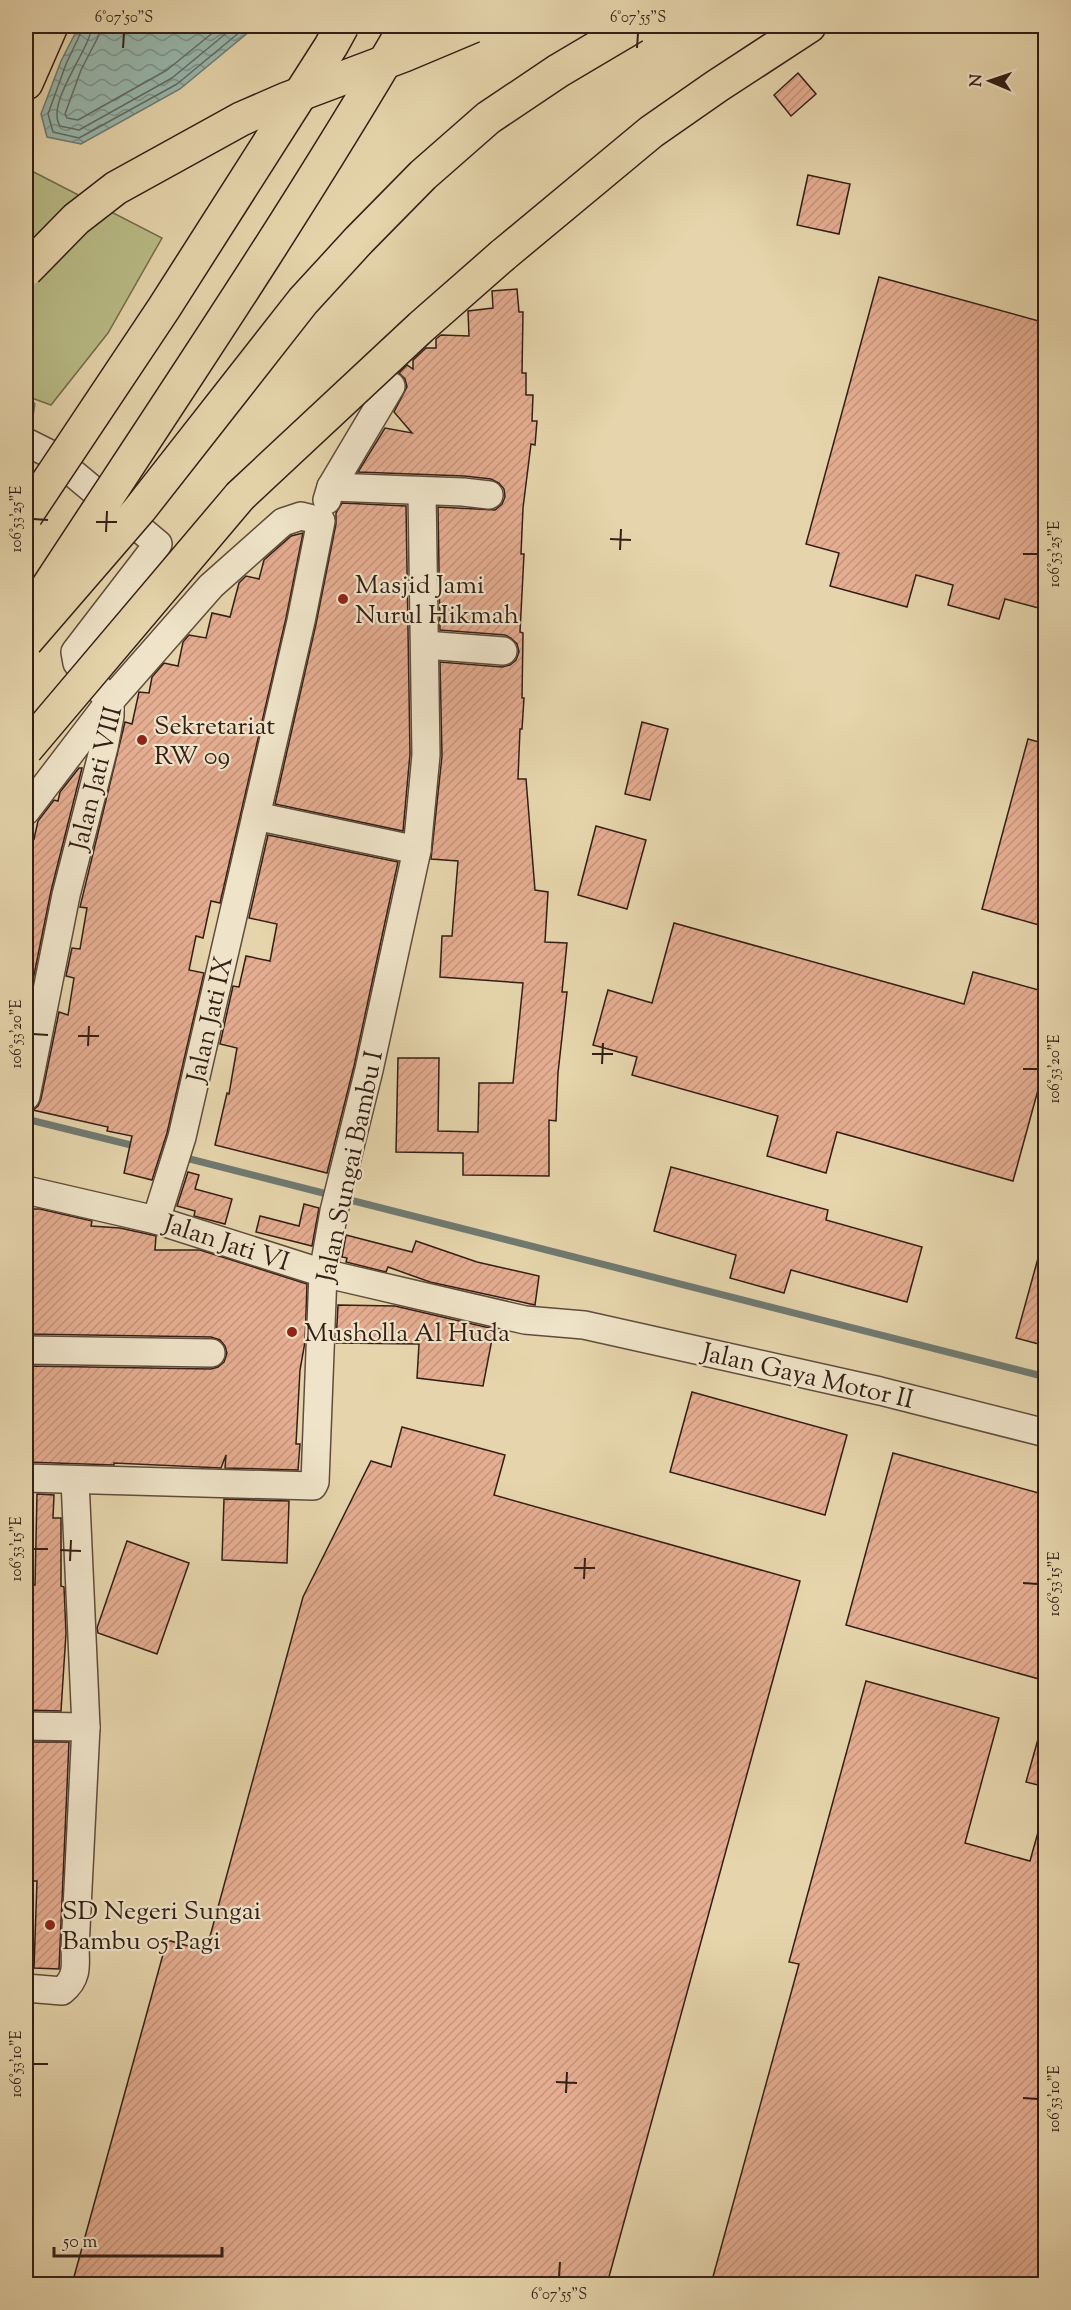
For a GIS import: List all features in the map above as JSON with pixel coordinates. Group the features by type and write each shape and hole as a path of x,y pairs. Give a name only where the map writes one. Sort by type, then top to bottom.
{"highway":[{"path":"26,83 51,26"},
{"path":"26,515 164,308 342,26"},
{"path":"26,621 264,258 350,122 406,26"},
{"path":"26,270 76,219 116,188 237,121 286,99 404,55 473,26"},
{"path":"26,641 140,508 303,301 423,175 488,118 558,71 634,26"},
{"path":"26,749 240,496 421,327 590,182 660,126 809,26"}],"street":[{"name":"Jalan Jati IX","path":"156,1220 182,1137 301,621 321,521 331,487 391,386"},
{"path":"26,442 50,454 211,586"},
{"path":"331,487 489,495"},
{"name":"Jalan Sungai Bambu I","path":"26,1478 313,1486 315,1482 323,1273 334,1211 369,1070 417,850 426,755 422,491"},
{"name":"Jalan Jati VIII","path":"26,1096 66,895 104,747 110,716 110,701 211,586 282,522 301,516 321,521"},
{"path":"26,811 110,701 77,663 75,652 158,544"},
{"path":"425,645 503,651"},
{"path":"256,816 417,850"},
{"name":"Jalan Jati VI","path":"26,1190 156,1220 323,1273 525,1320 568,1323"},
{"name":"Jalan Gaya Motor II","path":"568,1323 880,1391 1046,1433"},
{"path":"26,1350 211,1353"},
{"path":"26,1988 62,1990 71,1983 76,1972 75,1937 86,1727 75,1480"},
{"path":"26,1726 86,1727"}],"green space":[{"path":"26,168 162,238 108,333 51,405 26,396"}],"water":[{"path":"79,26 256,26 180,89 81,144 47,137 41,114 61,61"}],"building":[{"path":"798,73 816,94 791,116 774,95"},
{"path":"808,175 850,184 839,234 797,225"},
{"path":"879,277 1046,323 1046,610 1005,599 999,619 948,605 953,585 916,575 907,607 830,586 839,553 806,544"},
{"path":"517,289 519,312 523,312 522,373 526,373 526,395 533,395 532,421 537,421 535,445 531,444 523,508 521,554 524,554 520,632 523,633 522,698 524,698 518,779 526,779 535,890 548,892 545,942 567,943 562,992 567,992 558,1073 556,1121 549,1120 549,1176 463,1175 463,1153 396,1152 398,1058 439,1058 438,1131 478,1132 479,1083 513,1083 523,983 440,977 442,936 452,936 458,861 431,859 442,756 440,662 502,667 516,660 519,652 517,644 505,635 440,630 438,507 495,510 502,504 505,497 504,489 491,479 358,472 385,428 412,433 394,412 407,387 405,379 399,373 407,365 413,369 413,360 426,348 436,348 436,339 441,335 469,336 468,311 493,308 492,291"},
{"path":"342,503 406,506 410,754 403,831 275,804 316,624 336,524 336,513"},
{"path":"303,533 286,618 220,903 211,901 203,938 196,936 189,970 204,973 167,1133 152,1180 124,1173 132,1136 107,1131 108,1127 33,1110 41,1099 59,1012 68,1015 74,978 66,976 72,948 80,949 87,908 80,907 125,722 132,724 139,692 149,693 152,677 164,663 178,666 183,642 189,635 206,638 212,613 230,617 239,583 246,576 259,579 264,560 291,536"},
{"path":"642,722 668,729 650,800 625,794"},
{"path":"1028,739 1046,744 1046,927 982,909"},
{"path":"79,768 82,768 51,891 31,990 26,989 26,837 34,839 38,821 54,800 58,801 60,792"},
{"path":"596,826 646,840 627,909 578,895"},
{"path":"268,835 398,862 354,1066 327,1173 215,1145 227,1093 229,1094 237,1048 220,1044 233,986 239,987 246,956 270,961 277,924 249,918"},
{"path":"674,923 964,1004 973,972 1046,992 1046,1061 1013,1181 837,1132 826,1173 767,1156 778,1116 632,1075 637,1057 593,1045 608,990 652,1003"},
{"path":"671,1167 828,1210 826,1220 922,1247 907,1302 791,1270 784,1293 730,1278 736,1255 654,1231"},
{"path":"188,1172 199,1175 195,1189 232,1199 225,1224 194,1216 195,1211 177,1206"},
{"path":"304,1204 319,1208 312,1246 256,1232 260,1216 299,1226"},
{"path":"26,1209 40,1209 92,1221 91,1226 120,1228 156,1236 155,1250 200,1250 307,1284 305,1342 300,1370 296,1444 300,1444 298,1470 225,1468 226,1455 221,1468 26,1462 27,1366 211,1369 224,1362 227,1353 220,1340 211,1337 26,1334"},
{"path":"346,1235 412,1252 416,1241 477,1262 539,1276 535,1305 430,1282 388,1267 386,1272 346,1262 347,1258 342,1257"},
{"path":"1040,1251 1046,1252 1046,1346 1016,1338"},
{"path":"338,1305 395,1306 494,1329 483,1386 417,1378 419,1344 336,1343"},
{"path":"692,1392 847,1435 825,1515 670,1472"},
{"path":"402,1427 505,1455 494,1495 800,1581 607,2284 72,2284 167,1940 206,1951 303,1597 371,1461 391,1467"},
{"path":"893,1453 1046,1495 1046,1681 846,1625"},
{"path":"37,1494 54,1495 53,1518 61,1518 61,1586 64,1587 66,1633 61,1711 26,1710 26,1585 35,1585"},
{"path":"224,1499 289,1501 287,1563 222,1560"},
{"path":"127,1541 189,1563 157,1654 98,1633 97,1628"},
{"path":"866,1681 999,1718 965,1843 1030,1861 1040,1825 1046,1826 1046,2284 711,2284 799,1964 789,1962"},
{"path":"1040,1732 1046,1732 1046,1787 1026,1782"},
{"path":"26,1742 69,1742 59,1969 34,1968 37,1881 26,1881"}],"waterway":[{"path":"26,404 32,405 29,423"},
{"path":"26,1119 139,1147"},
{"path":"182,1157 331,1195"},
{"path":"342,1198 1046,1377"}],"place":[{"name":"Masjid Jami Nurul Hikmah","path":"343,599"},
{"name":"Sekretariat RW 09","path":"142,740"},
{"name":"Musholla Al Huda","path":"292,1332"},
{"name":"SD Negeri Sungai Bambu 05 Pagi","path":"50,1925"}]}
